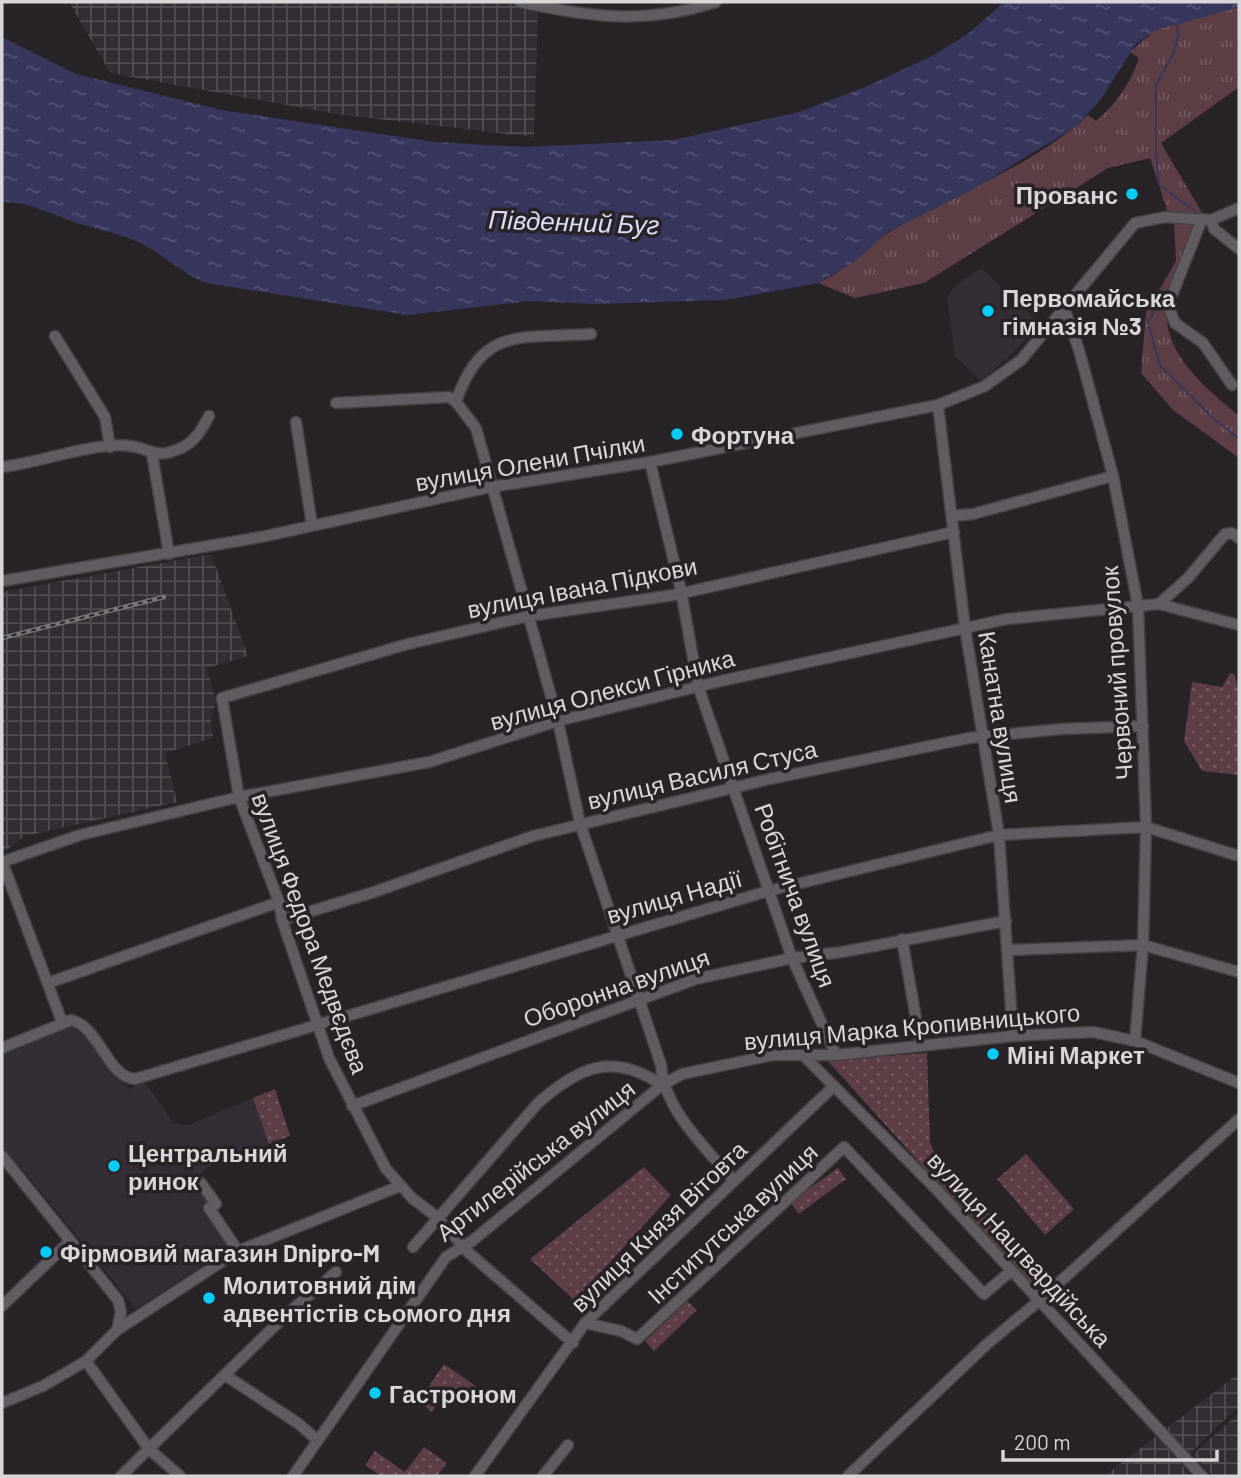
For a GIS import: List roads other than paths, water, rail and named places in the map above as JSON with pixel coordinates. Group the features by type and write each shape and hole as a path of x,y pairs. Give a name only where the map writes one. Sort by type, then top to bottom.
{"street":[{"path":"520,2 569,6 630,19 680,13 716,2"},
{"name":"вулиця Олени Пчілки","path":"2,581 169,554 491,487 650,462 938,405 985,386 1021,360 1065,311 1135,223 1165,217 1207,219 1239,208"},
{"path":"1207,219 1214,229 1239,249"},
{"path":"1207,219 1168,304 1175,323 1203,342 1232,385"},
{"name":"Червоний провулок","path":"1065,311 1079,350 1113,477 1138,606 1146,827 1143,945 1135,1041"},
{"path":"456,402 470,366 494,345 510,340 591,334"},
{"path":"55,336 105,416 110,447"},
{"path":"336,402 449,397 476,428 558,720 580,823 660,1065 662,1085 697,1138 734,1181"},
{"name":"Канатна вулиця","path":"938,405 965,628 999,835 1013,1036"},
{"path":"2,467 110,447 130,446 152,454 167,453 188,445 209,416"},
{"path":"296,422 312,525"},
{"path":"152,454 169,554"},
{"name":"Робітнича вулиця","path":"650,462 681,591 698,686 736,787 792,958 836,1055"},
{"path":"953,516 973,514 1113,477"},
{"name":"вулиця Івана Підкови","path":"222,698 408,644 529,616 633,602 954,533"},
{"path":"1159,604 1188,578 1225,534 1232,533 1239,538"},
{"name":"вулиця Олекси Гірника","path":"2,862 80,835 239,797 429,762 558,720 698,686 1007,619 1159,604 1239,625"},
{"name":"вулиця Федора Медвєдєва","path":"222,698 239,797 279,902 282,920 329,1058 386,1169 400,1186 437,1217 463,1247 573,1343"},
{"name":"вулиця Василя Стуса","path":"282,920 580,823 736,787 985,737 1061,729 1143,726"},
{"name":"вулиця Надії","path":"62,1022 80,1022 117,1069 130,1079 768,891 999,835 1146,827 1239,856"},
{"path":"2,862 62,1022 2,1048"},
{"path":"48,983 279,902"},
{"name":"Оборонна вулиця","path":"352,1106 696,979 792,958 842,952 1006,921"},
{"path":"902,939 921,1046"},
{"path":"1008,950 1143,945 1239,972"},
{"name":"вулиця Марка Кропивницького","path":"662,1085 682,1074 773,1055 836,1055 1013,1036 1093,1031 1135,1041 1239,1083"},
{"name":"вулиця Нацгвардійська","path":"803,1055 1040,1300 1202,1476"},
{"path":"413,1247 479,1168 555,1088 599,1067 617,1064 662,1085"},
{"name":"Артилерійська вулиця","path":"293,1476 446,1257 463,1247 561,1171 662,1085"},
{"name":"вулиця Князя Вітовта","path":"475,1476 573,1343 585,1322 834,1086"},
{"path":"848,1476 986,1345 1040,1300 1239,1119"},
{"name":"Інститутська вулиця","path":"585,1322 621,1331 637,1339 844,1147 984,1294 1011,1271"},
{"path":"3,1159 118,1300 121,1312 117,1330"},
{"path":"201,1182 216,1204 209,1208 237,1251"},
{"path":"2,1403 43,1387 86,1360 117,1330 237,1251 400,1186"},
{"path":"2,1306 69,1242"},
{"path":"121,1476 336,1272"},
{"path":"86,1360 149,1449 180,1476"},
{"path":"225,1375 299,1424 317,1440"},
{"path":"543,1476 568,1445"}],"water":[{"name":"Південний Буг","path":"1004,2 1239,2 1239,7 1155,30 1135,45 1101,99 1075,127 972,190 888,232 854,262 818,283 725,300 594,304 529,301 408,315 206,283 129,238 30,206 2,202 2,37 76,74 221,110 435,142 525,147 673,140 799,112 863,88 934,55 969,33"}],"waterway":[{"path":"1177,23 1178,35 1174,52 1156,85 1159,185 1195,211"},
{"path":"1170,286 1148,322 1160,366 1213,418 1239,439"}],"railway":[{"path":"2,638 164,597"}],"place":[{"name":"Прованс","path":"1132,194"},
{"name":"Первомайська гімназія №3","path":"988,311"},
{"name":"Фортуна","path":"677,434"},
{"name":"Міні Маркет","path":"993,1054"},
{"name":"Центральний ринок","path":"114,1166"},
{"name":"Фірмовий магазин Dnipro-M","path":"46,1252"},
{"name":"Молитовний дім адвентістів сьомого дня","path":"209,1298"},
{"name":"Гастроном","path":"375,1393"}]}
